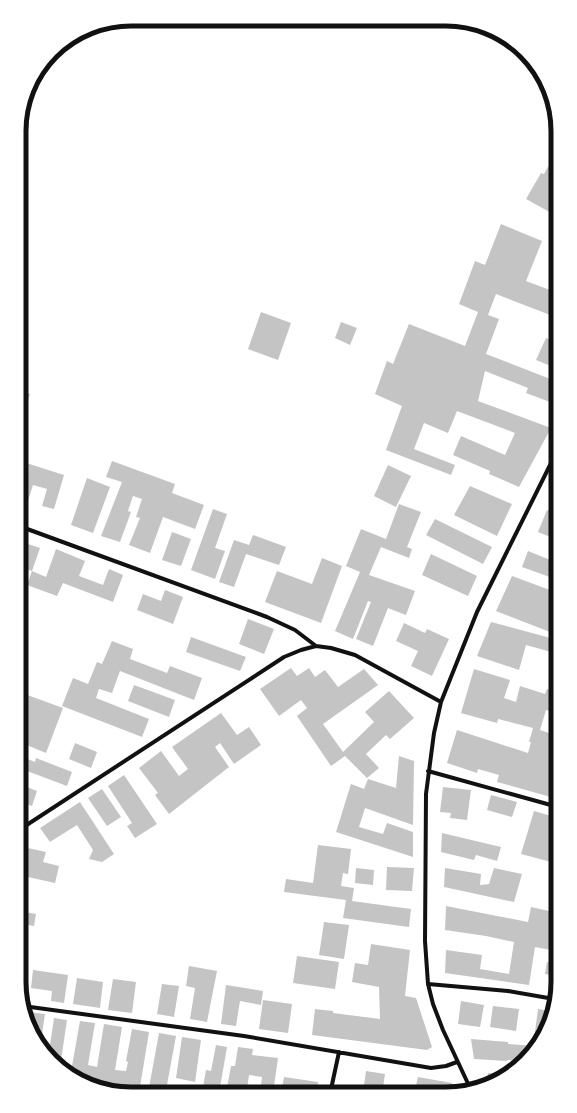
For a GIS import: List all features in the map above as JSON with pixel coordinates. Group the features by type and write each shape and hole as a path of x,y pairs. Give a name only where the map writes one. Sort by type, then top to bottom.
{"street":[{"path":"468,1084 435,1011 428,984 425,941 426,794 428,771 441,702 477,612 551,463"},
{"path":"26,528 268,617 296,630 316,646"},
{"path":"26,825 284,657 301,650 316,646 331,648 355,655 441,702"},
{"path":"428,771 551,806"},
{"path":"428,984 508,992 550,998"},
{"path":"29,1007 244,1036 431,1068 446,1066 457,1062"},
{"path":"332,1087 339,1052"}],"building":[{"path":"551,162 551,213 526,199 541,173 544,174"},
{"path":"501,224 542,241 526,281 551,290 551,315 496,294 488,315 499,319 486,354 551,379 551,402 526,393 528,388 485,371 478,401 551,428 519,487 489,474 490,471 453,455 461,436 505,455 515,433 457,411 448,433 424,423 414,449 455,465 451,475 386,450 402,406 375,394 387,361 393,364 409,324 465,346 478,312 459,304 475,261 485,265"},
{"path":"261,312 291,323 278,360 248,349"},
{"path":"341,322 357,328 350,345 335,338"},
{"path":"546,338 551,340 551,366 536,360"},
{"path":"26,393 30,394 26,406"},
{"path":"112,461 175,484 172,493 204,505 195,529 163,517 150,553 129,545 140,518 136,517 142,499 133,496 128,511 131,512 120,542 101,536 122,482 106,477"},
{"path":"26,463 64,475 54,509 42,506 47,489 33,485 26,507"},
{"path":"388,465 411,476 396,507 374,496"},
{"path":"87,478 110,487 93,533 71,525"},
{"path":"470,486 512,504 497,536 454,515"},
{"path":"399,504 421,512 407,547 412,549 409,558 381,547 369,575 415,591 406,615 388,608 373,646 356,639 371,602 368,601 353,639 335,631 360,572 346,566 361,529 386,539"},
{"path":"213,509 227,514 215,548 225,551 215,579 191,570"},
{"path":"547,510 551,511 551,537 538,532"},
{"path":"435,519 492,547 483,564 426,535"},
{"path":"172,532 191,539 181,566 162,560"},
{"path":"253,535 286,547 279,565 246,554 234,587 219,582 234,540 249,545"},
{"path":"28,544 40,548 32,571 26,569 26,549"},
{"path":"56,549 85,561 79,576 103,585 109,569 123,575 113,602 63,583 57,596 27,585 32,571 46,577"},
{"path":"528,551 551,560 551,577 522,567"},
{"path":"431,554 477,576 468,596 422,575"},
{"path":"322,558 342,566 321,623 265,602 277,571 312,584"},
{"path":"512,576 551,590 550,632 496,611"},
{"path":"165,590 183,597 173,624 137,610 143,594 161,601"},
{"path":"248,619 274,629 264,654 239,644"},
{"path":"491,622 551,638 551,652 526,645 519,670 477,656"},
{"path":"404,623 425,633 427,629 449,639 432,676 411,666 418,651 396,641"},
{"path":"191,637 246,657 240,671 186,652"},
{"path":"112,641 133,649 130,659 167,673 170,666 202,678 194,700 120,671 112,693 99,689 96,698 149,719 142,737 62,706 73,678 88,684 97,662 102,664"},
{"path":"291,668 297,676 309,668 315,677 325,670 338,687 364,669 378,685 323,724 343,752 374,722 365,712 389,691 414,718 390,739 386,735 366,754 379,768 367,778 345,756 331,766 297,716 307,708 301,700 279,716 260,689"},
{"path":"474,669 510,680 504,698 516,702 520,686 545,694 547,689 551,690 551,712 546,710 540,730 551,734 551,797 497,782 499,775 478,769 477,773 447,763 457,730 528,753 533,728 498,719 497,723 461,713"},
{"path":"134,685 175,700 169,717 128,701"},
{"path":"26,695 63,708 46,753 26,745"},
{"path":"221,713 237,735 249,727 261,745 234,764 220,743 215,747 229,767 169,814 155,795 158,793 139,768 161,751 179,776 188,769 172,747"},
{"path":"75,743 97,752 91,768 69,759"},
{"path":"399,756 414,761 413,825 365,808 359,827 383,834 387,823 413,832 413,857 336,832 351,784 364,789 368,779 396,788"},
{"path":"26,758 35,762 36,758 72,772 67,786 26,771"},
{"path":"124,775 157,824 135,838 127,826 132,823 108,786"},
{"path":"26,787 37,791 32,806 26,804"},
{"path":"443,787 471,790 467,820 450,818 451,813 440,812"},
{"path":"102,789 121,817 107,826 88,798"},
{"path":"491,795 517,802 512,817 487,810"},
{"path":"80,802 114,854 102,862 89,859 93,850 77,825 50,842 40,828"},
{"path":"534,811 551,816 551,862 521,854"},
{"path":"442,833 501,847 497,861 476,855 474,860 441,852"},
{"path":"318,845 351,849 348,874 343,873 341,886 354,888 352,901 411,909 409,927 343,918 346,900 284,892 286,879 313,883"},
{"path":"26,848 46,852 43,862 59,866 55,883 26,877"},
{"path":"387,867 414,868 412,891 386,890"},
{"path":"356,868 374,870 373,885 355,883"},
{"path":"445,868 481,874 480,885 489,884 494,868 522,874 514,902 444,887"},
{"path":"446,906 528,922 531,907 551,911 551,950 535,947 529,985 445,973 446,950 482,955 480,969 509,974 514,942 445,930"},
{"path":"26,912 36,914 34,926 26,925"},
{"path":"324,922 349,925 344,959 319,955"},
{"path":"371,944 410,950 405,996 416,998 432,1047 427,1050 312,1035 315,1009 333,1011 333,1013 380,1019 379,987 352,982 355,963 368,965"},
{"path":"297,956 339,962 335,989 293,983"},
{"path":"547,962 551,963 551,975 545,974"},
{"path":"189,966 217,971 207,1022 190,1019 195,988 186,986"},
{"path":"33,970 68,975 64,1003 51,1001 52,991 31,988"},
{"path":"77,978 103,982 100,1008 73,1004"},
{"path":"113,979 136,982 132,1013 108,1010"},
{"path":"162,984 179,986 174,1017 157,1014"},
{"path":"226,985 263,991 261,1005 240,1001 236,1026 221,1024"},
{"path":"263,1000 292,1004 288,1033 259,1029"},
{"path":"461,1001 484,1005 480,1027 458,1024"},
{"path":"493,1006 519,1009 516,1031 490,1027"},
{"path":"538,1009 547,1010 540,1028 537,1032 535,1032"},
{"path":"31,1012 45,1014 42,1036"},
{"path":"54,1018 67,1020 61,1060 50,1048"},
{"path":"80,1021 95,1023 88,1065 97,1067 104,1024 122,1027 115,1070 126,1071 128,1062 126,1061 132,1029 149,1032 140,1087 117,1086 91,1079 78,1073 67,1065 72,1066"},
{"path":"159,1033 176,1036 167,1085 177,1087 149,1087"},
{"path":"182,1037 201,1040 195,1082 176,1078"},
{"path":"471,1039 529,1046 515,1061 474,1059"},
{"path":"216,1045 227,1047 220,1087 203,1087 206,1070 211,1071"},
{"path":"238,1047 253,1049 252,1055 278,1058 274,1087 261,1087 262,1077 249,1075 247,1087 227,1087 231,1066 235,1066"},
{"path":"366,1071 385,1074 383,1087 364,1087"},
{"path":"488,1073 496,1074 487,1078"},
{"path":"284,1077 318,1082 317,1087 282,1087"},
{"path":"418,1077 452,1083 451,1087 416,1087"}]}
